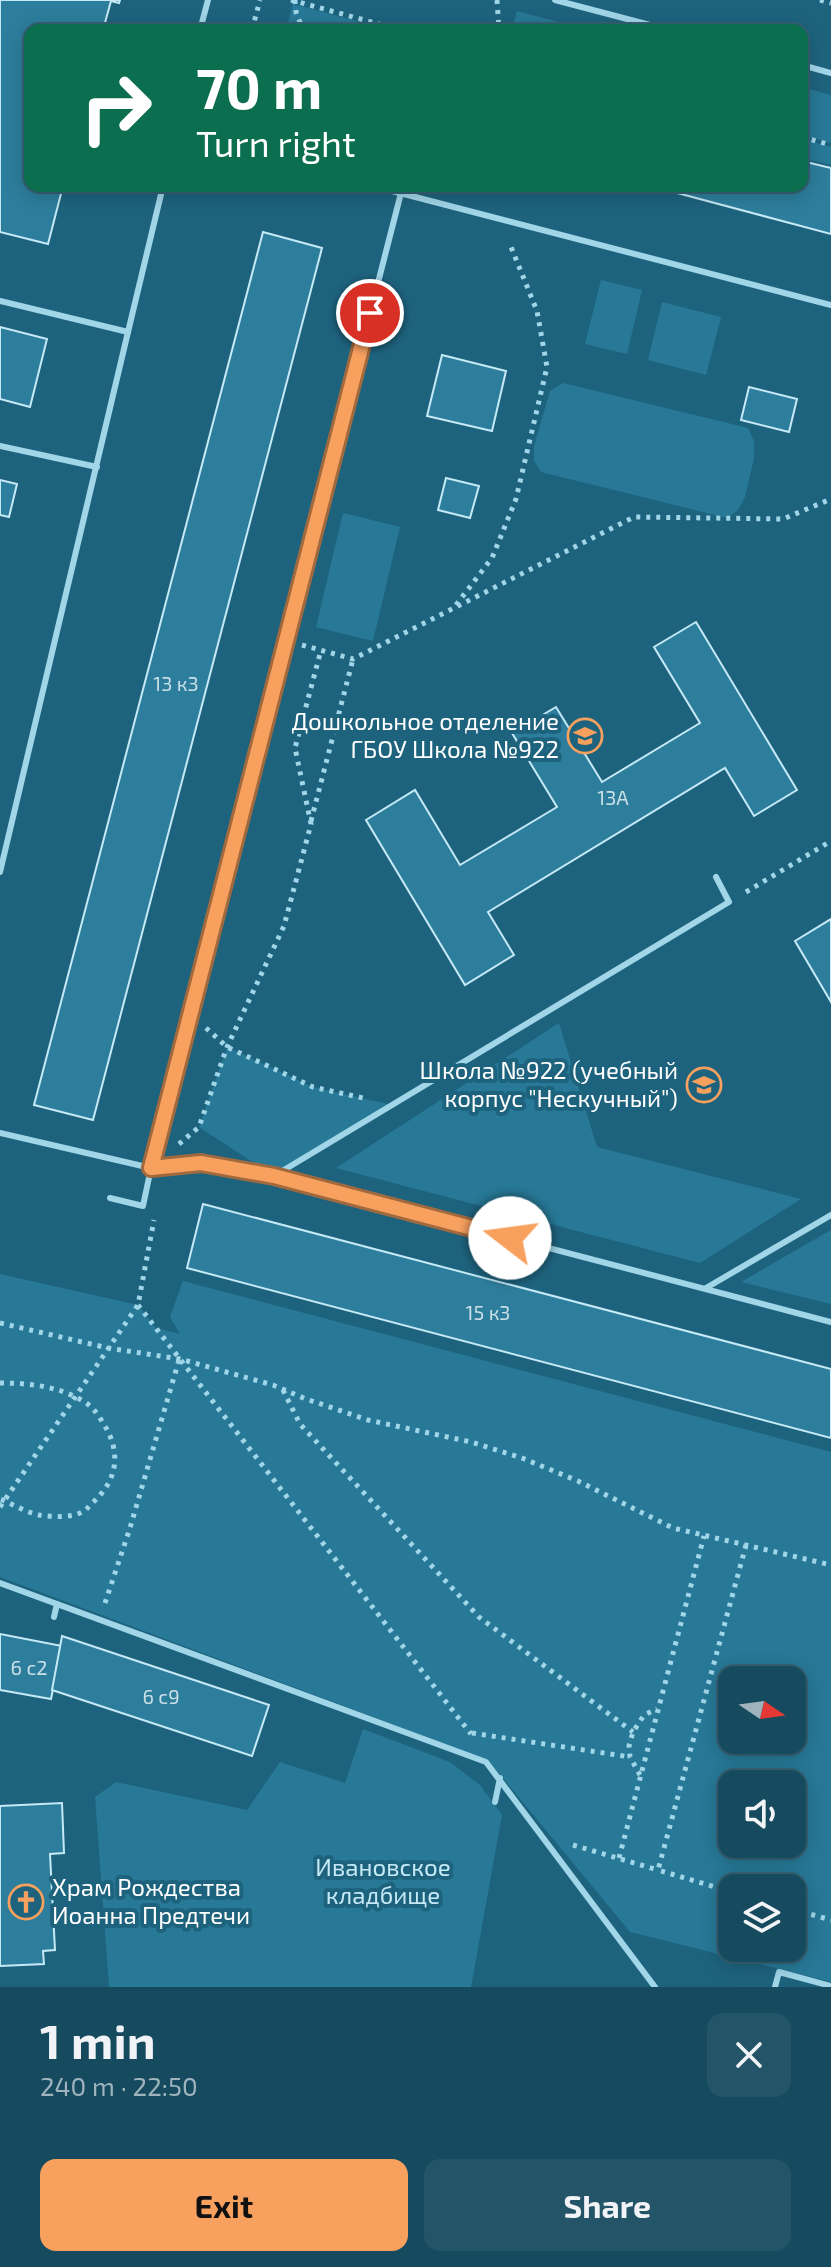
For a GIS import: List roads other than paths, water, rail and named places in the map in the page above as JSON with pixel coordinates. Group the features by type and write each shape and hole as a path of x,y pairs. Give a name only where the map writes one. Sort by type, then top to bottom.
{"lane":[{"path":"202,24 208,0"},
{"path":"555,0 646,24"},
{"path":"808,67 831,73"},
{"path":"0,872 162,192"},
{"path":"397,192 831,305"},
{"path":"110,1198 143,1206 401,193"},
{"path":"0,301 128,332"},
{"path":"0,446 97,467"},
{"path":"274,1176 729,902 716,877"},
{"path":"0,1133 151,1168 201,1163 274,1176 831,1322"},
{"path":"705,1289 831,1215"},
{"path":"0,1583 486,1762 655,1987"},
{"path":"54,1617 57,1604"},
{"path":"495,1802 500,1778"},
{"path":"775,1987 779,1972 831,1986"}],"place":[{"name":"Дошкольное отделение ГБОУ Школа №922","path":"585,736"},
{"name":"Школа №922 (учебный корпус \"Нескучный\")","path":"704,1085"},
{"name":"Храм Рождества Иоанна Предтечи","path":"26,1902"}],"park label":[{"name":"Ивановское кладбище","path":"383,1882"}]}
